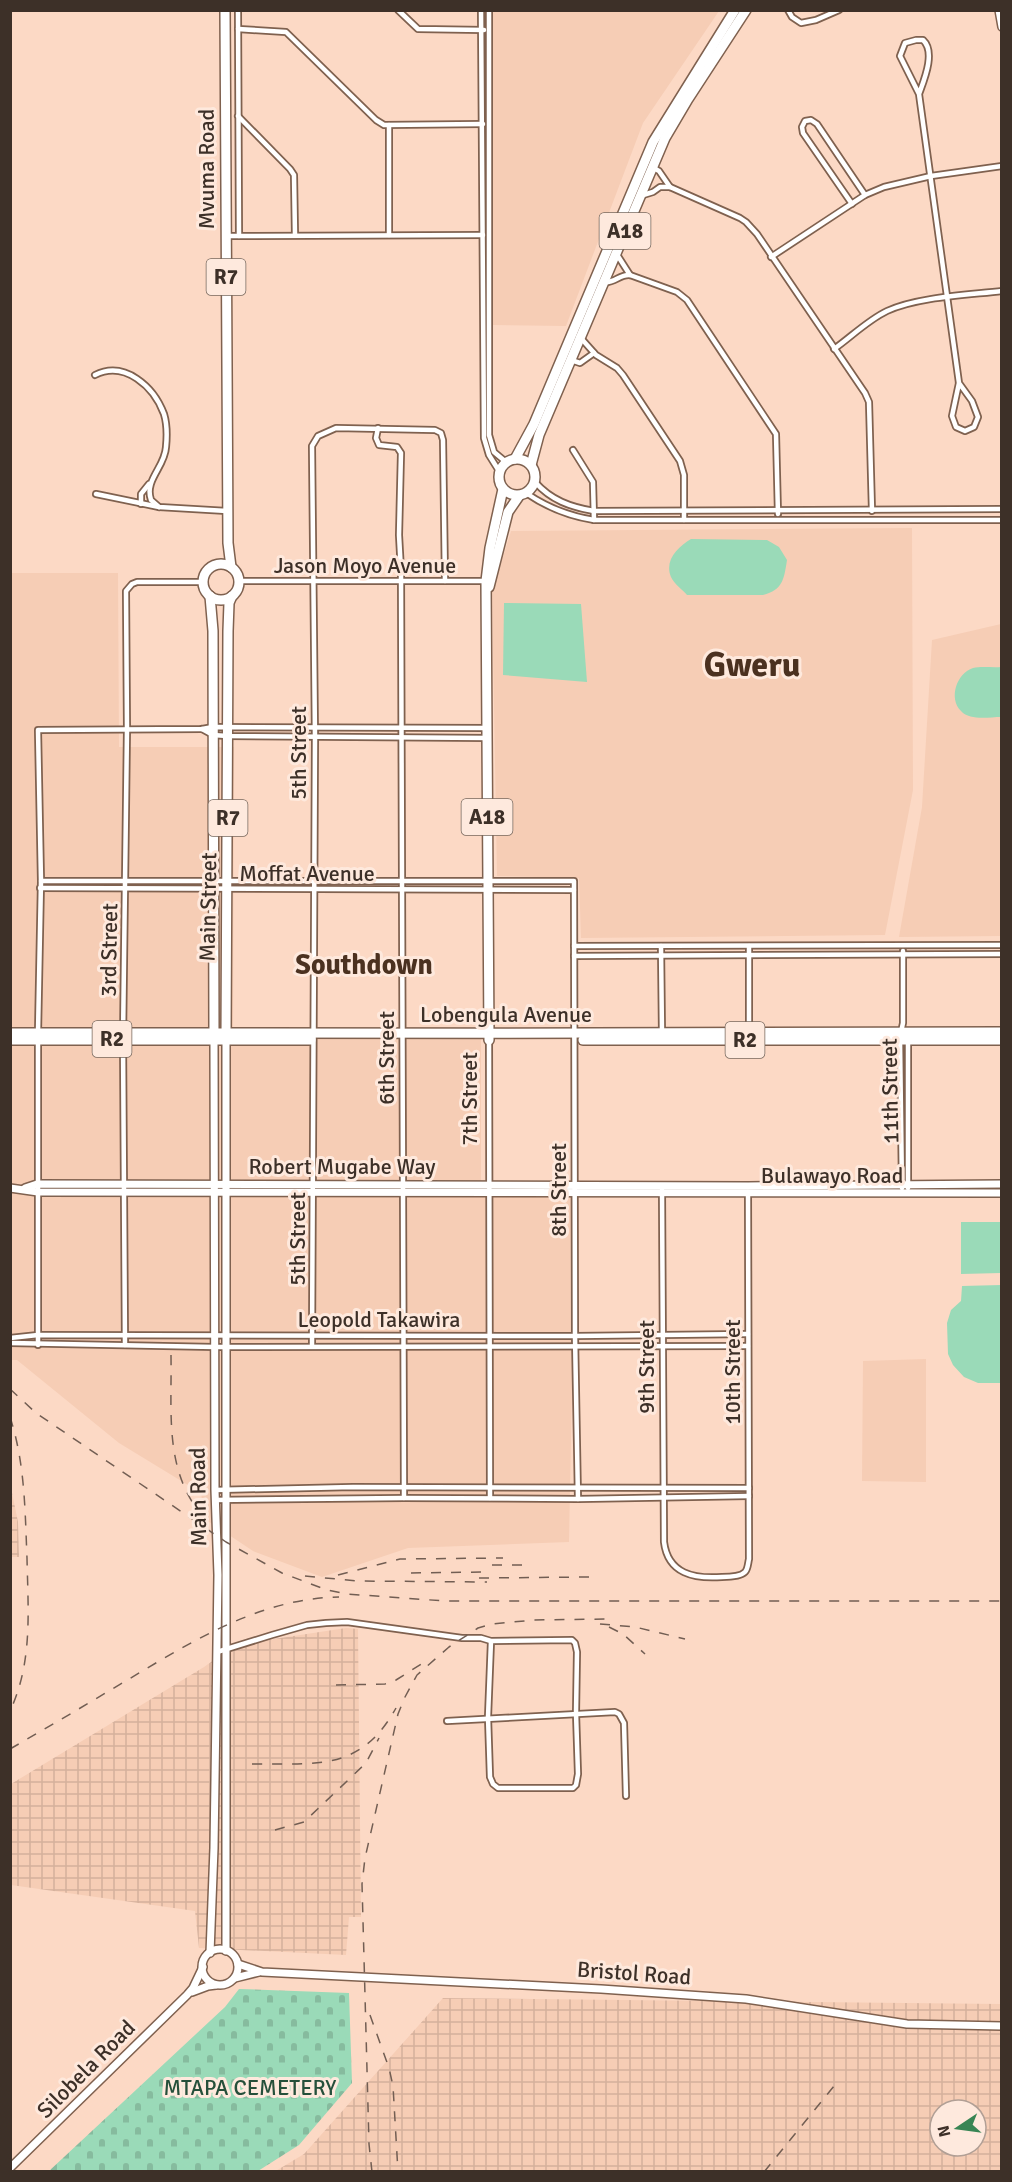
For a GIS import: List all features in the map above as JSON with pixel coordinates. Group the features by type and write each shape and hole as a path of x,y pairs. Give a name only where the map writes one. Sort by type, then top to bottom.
{"highway":[{"name":"Mvuma Road","path":"225,10 227,511 231,567"},
{"name":"A18","path":"720,42 735,10"},
{"name":"A18","path":"522,495 535,482 531,465 539,435 599,280 616,253 639,196 653,142 720,42 746,10"},
{"name":"A18","path":"599,280 604,254 629,195 647,166"},
{"name":"A18","path":"503,489 498,477 499,471 511,460 534,424 567,359"},
{"path":"511,460 526,461 531,465"},
{"path":"503,489 507,493 522,495"},
{"name":"7th Street","path":"489,581 491,539 503,489"},
{"name":"7th Street","path":"489,1037 487,593 508,512 522,495"},
{"path":"203,582 206,571 216,564 228,543"},
{"path":"216,564 231,567"},
{"name":"R7","path":"231,567 238,581"},
{"name":"Main Street","path":"226,1036 228,631 229,603 238,581"},
{"name":"Main Street","path":"203,582 210,597 213,631 214,1036"},
{"path":"210,597 221,600 232,596"},
{"path":"213,631 228,631"},
{"path":"213,679 228,680"},
{"path":"213,785 228,785"},
{"path":"213,834 228,835"},
{"path":"214,937 227,937"},
{"path":"214,978 226,979"},
{"name":"Lobengula Avenue","path":"10,1040 38,1037 123,1036 662,1037 1002,1032"},
{"name":"Lobengula Avenue","path":"10,1033 38,1037"},
{"name":"Lobengula Avenue","path":"904,1033 1002,1040"}],"main road":[{"path":"999,10 1002,27"},
{"name":"Main Road","path":"210,1953 218,1575 215,1500 214,1036"},
{"name":"Main Road","path":"226,1036 226,1951"},
{"name":"Bulawayo Road","path":"748,1190 905,1184 1002,1184"},
{"name":"Robert Mugabe Way","path":"10,1188 662,1189"},
{"name":"Bulawayo Road","path":"662,1189 1002,1193"},
{"path":"215,1425 226,1426"},
{"path":"216,1732 226,1731"},
{"path":"226,1951 236,1958 238,1964 235,1978 228,1984 218,1985 207,1979 203,1967 210,1953 226,1951"},
{"name":"Bristol Road","path":"238,1964 262,1972"},
{"name":"Silobela Road","path":"10,2168 187,1995 203,1967"},
{"name":"Bristol Road","path":"235,1978 262,1972 578,1988 746,1999 907,2024 1002,2026"},
{"name":"Silobela Road","path":"187,1995 198,1989 218,1985"}],"street":[{"path":"238,10 239,236"},
{"path":"398,10 418,29 489,30"},
{"path":"481,10 482,235 487,391"},
{"path":"489,10 489,235 487,391 484,438 499,471"},
{"path":"788,10 792,17 801,22 816,20 839,10"},
{"path":"238,29 286,32 376,120 384,125 489,124"},
{"path":"920,94 929,48 923,40 916,40 905,43 900,50 900,56 920,94 959,383 952,416 956,427 965,431 974,427 978,417 972,401 959,383"},
{"path":"238,116 290,169 294,176 295,235"},
{"path":"852,204 804,133 802,127 805,121 812,120 817,124 865,195"},
{"path":"389,125 389,235"},
{"path":"647,166 659,171 670,187"},
{"path":"771,257 865,195 884,187 1002,166"},
{"path":"629,195 639,196 653,192 660,187 670,187 746,222 869,402 872,520"},
{"path":"226,236 489,235"},
{"path":"604,254 616,253 620,256 630,275"},
{"path":"599,280 612,282 622,276 630,275 677,292 687,300 772,427 777,441 778,520"},
{"path":"834,349 886,312 910,304 1002,291"},
{"path":"577,334 594,353 623,375 680,461 684,475 684,520"},
{"path":"567,359 580,363 594,353"},
{"path":"95,375 109,370 134,376 153,393 160,407 166,427 165,454 141,494 141,504"},
{"name":"6th Street","path":"378,428 376,438 379,445 397,447 400,451 404,1498"},
{"name":"5th Street","path":"312,1346 315,738 312,446 314,440 330,429 435,430 441,433 443,440 445,581"},
{"path":"573,450 593,482 594,520"},
{"path":"491,453 511,460"},
{"path":"535,482 550,496 566,504 594,511 1002,509"},
{"path":"149,484 151,500 159,507"},
{"path":"96,494 159,507 227,511"},
{"path":"522,495 558,512 594,520 1002,520"},
{"path":"968,510 968,520"},
{"name":"Jason Moyo Avenue","path":"238,581 489,581"},
{"name":"3rd Street","path":"125,1345 123,1036 126,888 126,591 137,582 203,582"},
{"path":"213,731 314,727 402,728 488,733"},
{"path":"38,1345 40,881 38,730 202,729 315,738 402,738 488,733"},
{"name":"Moffat Avenue","path":"40,881 126,880 313,890 403,890 574,881"},
{"name":"Moffat Avenue","path":"40,888 126,888 313,880 403,880 574,890"},
{"name":"8th Street","path":"574,881 574,1336 578,1499"},
{"path":"830,945 830,954"},
{"name":"11th Street","path":"903,945 905,1193"},
{"path":"574,946 1002,945"},
{"path":"661,946 662,1037"},
{"path":"704,946 704,954"},
{"path":"749,946 749,1036"},
{"path":"574,956 1002,954"},
{"name":"7th Street","path":"489,1037 490,1498"},
{"name":"9th Street","path":"662,1189 665,1549"},
{"name":"10th Street","path":"665,1549 666,1555 673,1563 690,1575 699,1578 739,1575 747,1569 749,1559 748,1190"},
{"name":"Leopold Takawira","path":"10,1338 38,1335 748,1334"},
{"name":"Leopold Takawira","path":"10,1343 215,1347 748,1346"},
{"path":"215,1490 404,1487 749,1488"},
{"path":"313,1488 313,1498"},
{"path":"215,1500 749,1496"},
{"path":"217,1652 307,1625 336,1623 491,1641 567,1639 575,1643 577,1652 578,1774 576,1785 570,1788 498,1788 493,1784 490,1777 488,1717 491,1641"},
{"path":"447,1721 488,1717 615,1712 622,1717 624,1723 626,1796"}],"shaded area":[{"path":"493,11 719,11 643,123 566,326 493,325"},
{"path":"912,528 913,790 885,935 581,938 579,878 497,876 492,592 511,531"},
{"path":"11,573 118,573 119,747 234,747 233,1029 481,1029 481,1181 576,1183 569,1542 408,1548 322,1577 253,1551 205,1519 201,1493 119,1443 17,1360 11,1360"},
{"path":"1001,624 1001,936 899,937 922,807 932,640"},
{"path":"926,1359 926,1482 862,1481 863,1361"},
{"path":"10,1483 18,1522 19,1557 11,1557"},
{"path":"346,1628 358,1629 361,1917 349,1917 346,1955 199,1948 195,1911 11,1885 11,1784 204,1667 235,1645"},
{"path":"443,1998 1001,2004 1001,2171 274,2172 304,2154"}],"green space":[{"path":"691,539 767,540 779,547 787,560 779,587 763,595 687,595 672,580 669,565 677,550"},
{"path":"504,603 581,604 587,682 503,675"},
{"path":"1001,667 1001,717 974,717 961,711 955,700 955,693 956,686 963,675 973,668"},
{"path":"961,1222 1001,1222 1001,1273 961,1274"},
{"path":"1001,1285 1001,1383 978,1383 964,1377 953,1365 948,1354 947,1323 951,1310 961,1301 962,1286"},
{"name":"MTAPA CEMETERY","path":"239,1989 349,1993 352,2083 299,2145 258,2171 49,2171 225,2007"}],"railway":[{"path":"10,16 12,10"},
{"path":"171,1355 171,1424 177,1466 184,1487 210,1525"},
{"path":"10,1389 36,1413 226,1542 282,1573 327,1590 347,1594 445,1601 1002,1601"},
{"path":"10,1417 19,1452 23,1487 28,1616 26,1655 10,1711"},
{"path":"338,1575 400,1559 503,1558"},
{"path":"492,1565 522,1565"},
{"path":"411,1573 489,1572"},
{"path":"305,1576 357,1581 487,1582"},
{"path":"479,1578 590,1577"},
{"path":"10,1749 178,1650 229,1624 282,1605 310,1599 339,1597"},
{"path":"372,2172 369,2144 362,1884 365,1858 398,1714 405,1697 417,1675 449,1647 478,1628 492,1624 534,1620 611,1619"},
{"path":"600,1624 635,1627 685,1639"},
{"path":"609,1627 623,1634 645,1654"},
{"path":"336,1685 385,1684 396,1680 423,1663"},
{"path":"252,1764 316,1763 351,1754 367,1744 382,1729 396,1708"},
{"path":"275,1830 304,1822 366,1763 379,1738"},
{"path":"370,2015 393,2086 398,2172"},
{"path":"764,2172 834,2086"}],"district":[{"name":"Gweru","path":"752,665"},
{"name":"Southdown","path":"364,965"}]}
